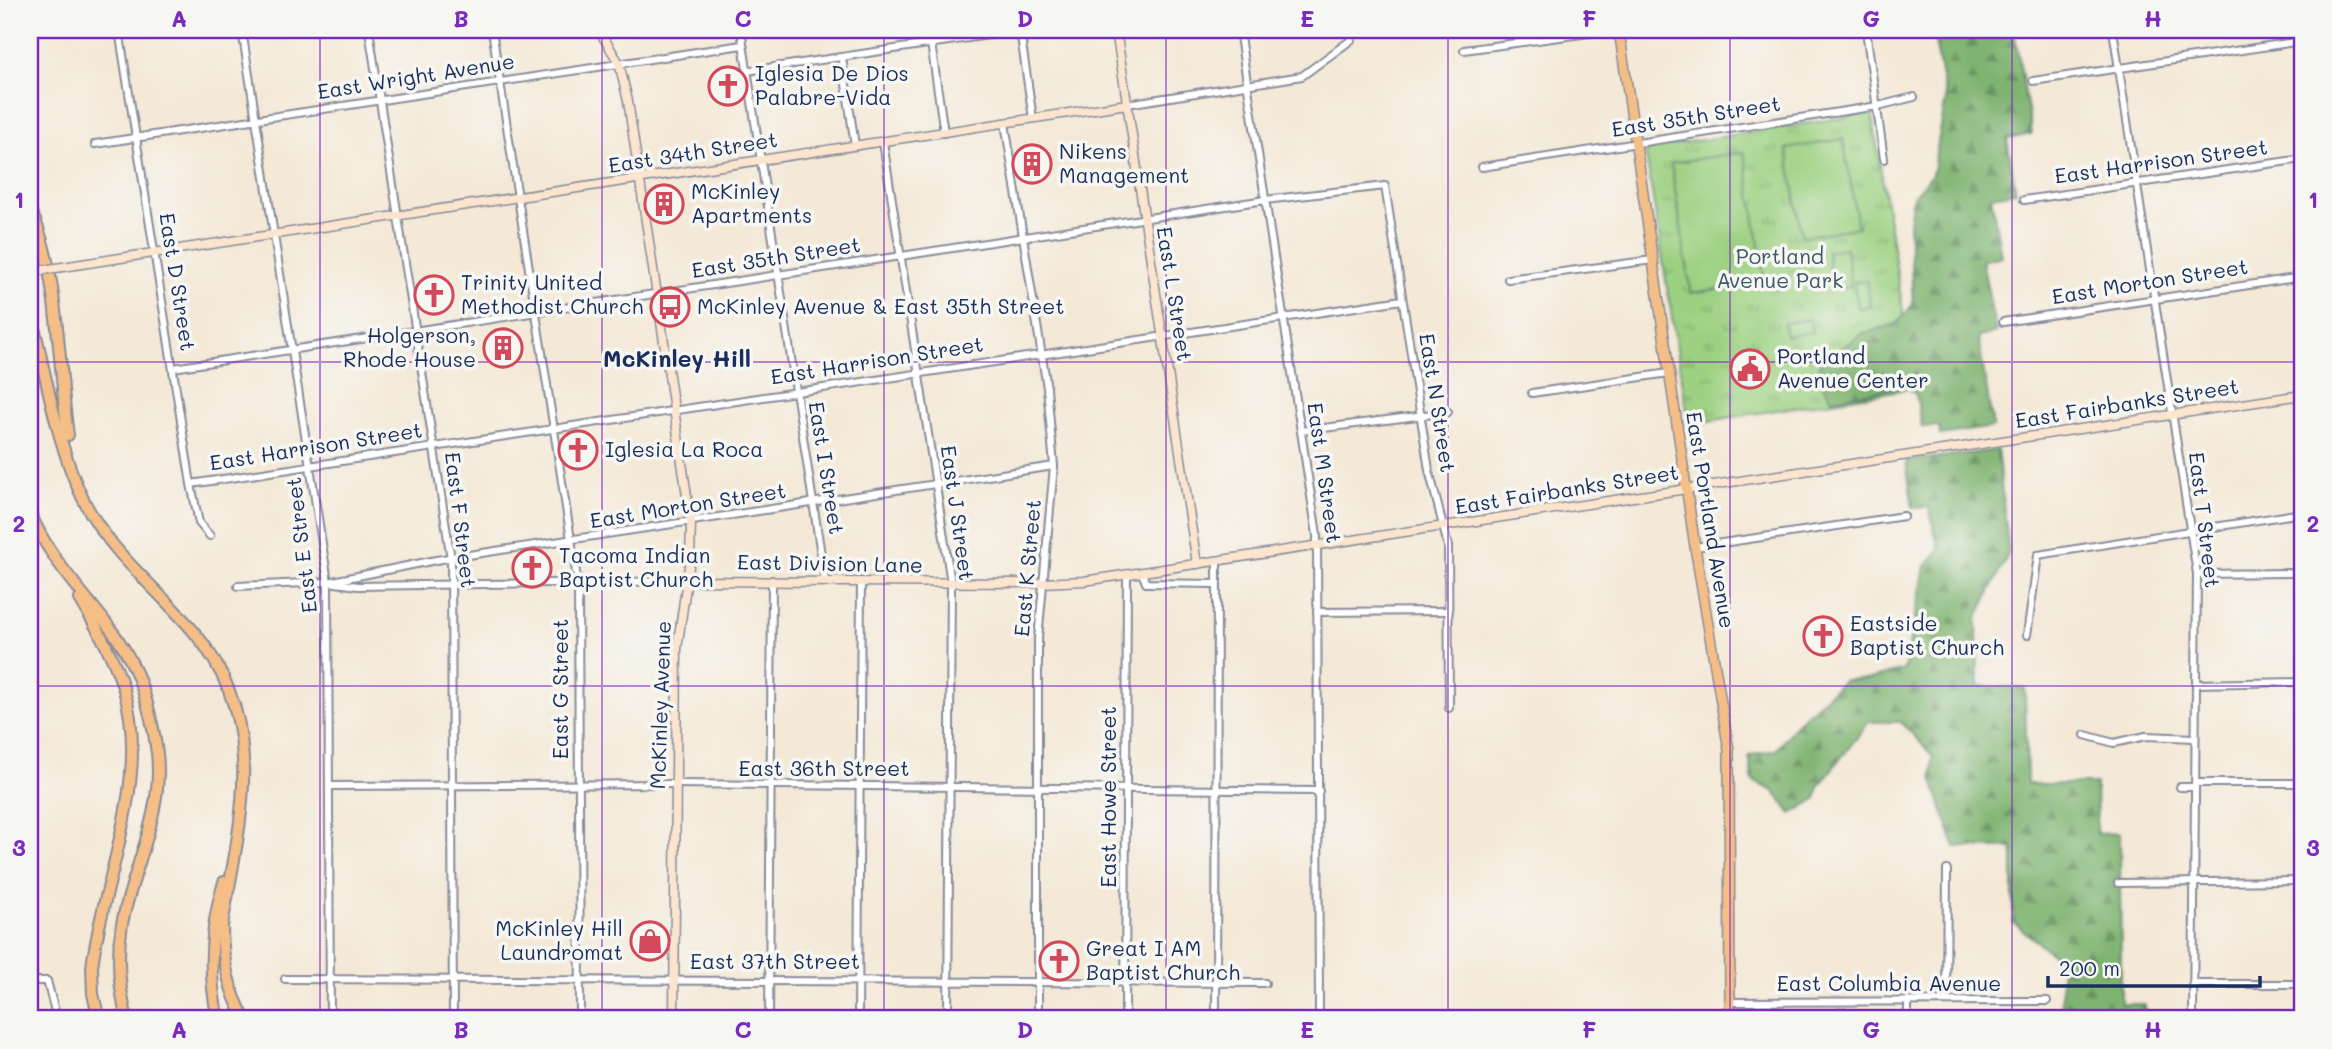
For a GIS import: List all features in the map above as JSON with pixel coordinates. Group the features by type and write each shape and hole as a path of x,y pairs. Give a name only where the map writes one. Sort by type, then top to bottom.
{"highway":[{"path":"30,210 39,231 50,281 72,472"},
{"path":"30,310 72,472 83,500 118,553 196,634 223,680 244,743 242,812 222,926 222,946 232,992 245,1019"},
{"path":"30,512 46,546 119,640 142,688 154,731 158,782 153,814 120,939 119,970 127,1019"},
{"path":"59,564 113,659 130,720 130,767 124,809 92,967 93,994 99,1019"},
{"path":"218,1019 212,984 212,933 242,812"}],"main road":[{"name":"East Portland Avenue","path":"1619,30 1695,547 1729,750 1730,1019"}],"street":[{"name":"East D Street","path":"119,30 191,484 199,523 210,536"},
{"name":"East E Street","path":"242,30 258,119 328,582 330,1019"},
{"name":"East F Street","path":"369,30 451,559 453,1019"},
{"name":"East G Street","path":"492,30 578,585 580,1019"},
{"name":"East I Street","path":"741,30 825,580"},
{"path":"747,71 1021,30 1033,119"},
{"name":"East L Street","path":"1116,30 1197,564"},
{"name":"East M Street","path":"1239,30 1317,546 1319,1010"},
{"path":"1464,50 1611,30"},
{"path":"1866,30 1884,159"},
{"name":"East T Street","path":"2113,30 2197,574 2193,1019"},
{"name":"McKinley Avenue","path":"602,31 619,63 632,122 691,523 687,581 677,649 674,1019"},
{"name":"East 34th Street","path":"30,272 1302,76 1351,40"},
{"path":"2033,81 2302,41"},
{"path":"931,43 944,132"},
{"name":"East Wright Avenue","path":"95,144 742,45"},
{"path":"842,57 855,146"},
{"name":"East 35th Street","path":"1482,167 1878,106 1914,97"},
{"name":"East K Street","path":"1005,123 1041,353 1054,466 1038,639 1038,1019"},
{"name":"East J Street","path":"883,142 951,583 948,1019"},
{"name":"East Harrison Street","path":"2024,200 2302,159"},
{"name":"East 35th Street","path":"173,368 1265,200 1385,186"},
{"name":"East N Street","path":"1385,186 1419,414 1448,546 1449,708"},
{"path":"1508,279 1653,260"},
{"name":"East Morton Street","path":"2003,322 2302,277"},
{"name":"East Harrison Street","path":"191,484 1162,334 1402,300"},
{"path":"1532,393 1669,373"},
{"name":"East Fairbanks Street","path":"1127,575 2302,395"},
{"path":"1301,431 1448,412"},
{"name":"East Morton Street","path":"328,582 377,570 814,505 1054,466"},
{"path":"2027,635 2038,555 2302,513"},
{"path":"1695,547 1904,516"},
{"path":"1216,1019 1217,561"},
{"path":"1142,573 1146,583 1217,584"},
{"path":"2197,574 2291,573"},
{"name":"East Division Lane","path":"238,586 328,582 358,586 578,585 772,580 1042,583 1127,575"},
{"name":"East Howe Street","path":"1125,1019 1127,575"},
{"path":"769,1019 772,580"},
{"path":"858,1019 862,581"},
{"path":"1317,612 1450,611"},
{"path":"2196,684 2302,682"},
{"path":"2085,735 2114,743 2146,736 2195,738"},
{"path":"2180,787 2302,783"},
{"name":"East 36th Street","path":"330,786 578,784 1319,791"},
{"path":"1946,1001 1947,870"},
{"path":"2118,883 2194,880 2302,881"},
{"name":"East 37th Street","path":"285,979 580,978 1265,983"},
{"path":"30,981 47,981 57,1019"},
{"path":"2193,984 2302,984"},
{"path":"1908,1001 1908,1019"},
{"name":"East Columbia Avenue","path":"1730,1002 2047,1001"}],"green space":[{"path":"1933,30 2014,30 2032,134 2007,139 2016,192 1991,196 2001,256 1982,261 1996,333 1978,337 1993,427 1940,435 1939,426 1922,427 1916,395 1907,386 1832,399 1819,379 1819,365 1861,334 1897,324 1913,304 1909,223 1913,196 1932,175 1946,99"},
{"name":"Portland Avenue Park","path":"1872,113 1915,388 1689,424 1645,149"},
{"path":"1843,139 1858,227 1802,237 1787,149"},
{"path":"1744,152 1765,282 1691,293 1671,163"},
{"path":"1846,248 1851,286 1832,289 1827,251"},
{"path":"1867,281 1870,307 1858,308 1854,282"},
{"path":"1810,319 1812,332 1786,336 1784,323"},
{"path":"1997,450 2009,552 1977,619 1978,686 2025,688 2027,784 2096,784 2097,834 2120,833 2121,1004 2145,1004 2145,1019 2062,1019 2061,961 2013,922 2013,848 1955,847 1932,778 1932,755 1901,722 1869,722 1819,786 1816,799 1791,814 1774,791 1753,781 1749,756 1776,750 1798,722 1844,680 1870,679 1904,670 1925,568 1939,549 1929,507 1913,508 1906,461"}],"place":[{"name":"Iglesia De Dios Palabre-Vida","path":"728,86"},
{"name":"Nikens Management","path":"1032,164"},
{"name":"McKinley Apartments","path":"664,204"},
{"name":"Trinity United Methodist Church","path":"434,295"},
{"name":"McKinley Avenue & East 35th Street","path":"670,307"},
{"name":"Holgerson, Rhode House","path":"503,348"},
{"name":"Portland Avenue Center","path":"1750,369"},
{"name":"Iglesia La Roca","path":"578,450"},
{"name":"Tacoma Indian Baptist Church","path":"532,568"},
{"name":"Eastside Baptist Church","path":"1823,636"},
{"name":"McKinley Hill Laundromat","path":"650,941"},
{"name":"Great I AM Baptist Church","path":"1059,961"}],"district":[{"name":"McKinley Hill","path":"677,359"}]}
